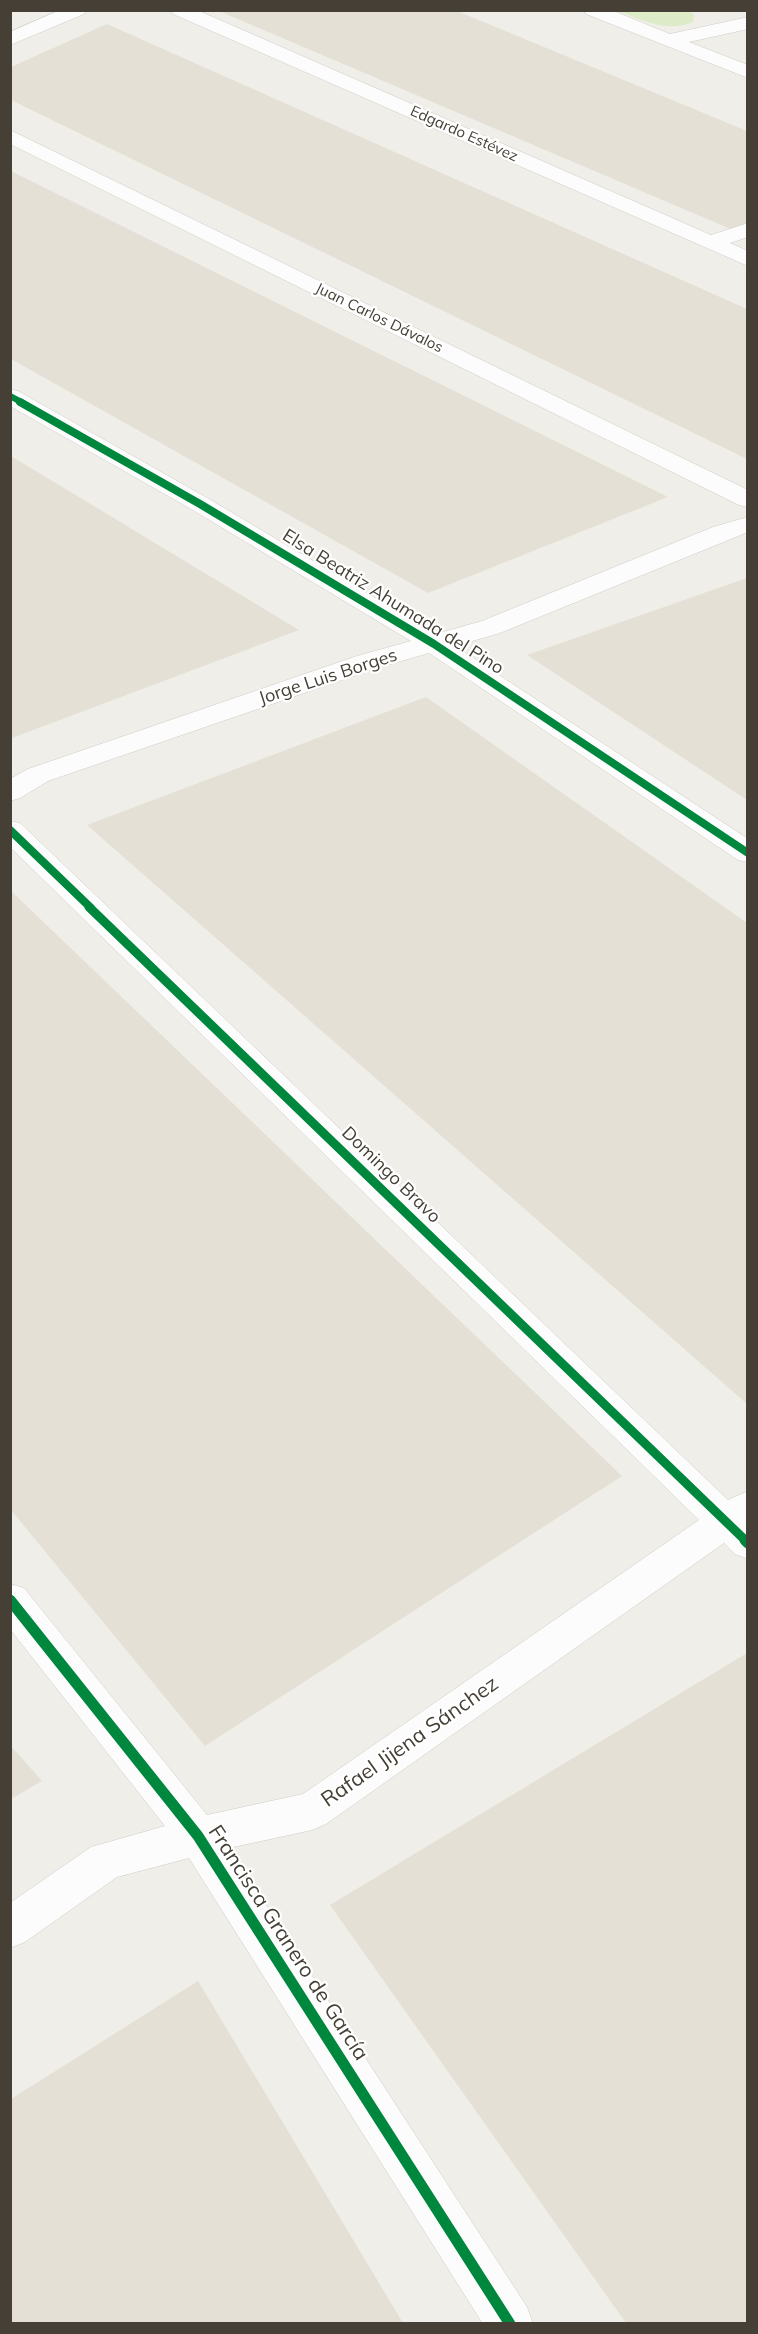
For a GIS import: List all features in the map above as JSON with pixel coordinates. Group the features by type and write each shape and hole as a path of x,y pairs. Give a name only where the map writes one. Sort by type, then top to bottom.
{"street":[{"path":"10,39 77,10"},
{"name":"Edgardo Estévez","path":"180,10 747,259"},
{"path":"592,10 747,72"},
{"path":"715,10 743,29"},
{"path":"669,40 743,29"},
{"name":"Juan Carlos Dávalos","path":"10,136 747,500"},
{"path":"711,242 747,229"},
{"name":"Elsa Beatriz Ahumada del Pino","path":"10,396 200,504 434,644 747,853"},
{"name":"Jorge Luis Borges","path":"10,792 38,775 367,662 491,627 722,532 747,524"},
{"name":"Domingo Bravo","path":"10,830 740,1523"},
{"name":"Rafael Jijena Sánchez","path":"10,1928 106,1861 198,1836 312,1810 740,1523"},
{"name":"Francisca Granero de García","path":"10,1600 198,1836 510,2324"}],"shaded area":[{"path":"219,11 457,11 747,131 747,236"},
{"path":"107,24 747,309 747,459 11,100 11,67"},
{"path":"11,171 668,497 428,593 11,359"},
{"path":"11,456 299,630 12,738"},
{"path":"747,578 747,800 527,655"},
{"path":"426,697 747,923 747,1404 87,825"},
{"path":"10,890 622,1476 205,1746 11,1510"},
{"path":"747,1653 747,2323 626,2323 330,1905"},
{"path":"10,1745 42,1781 11,1799 10,1799"},
{"path":"198,1981 403,2323 11,2323 11,2099"}],"green space":[{"path":"618,11 689,11 694,15 693,22 664,26"}],"cycle path":[{"path":"10,396 200,504 434,644 748,853"},
{"path":"10,830 748,1543"},
{"path":"10,1600 198,1836 510,2324"}]}
